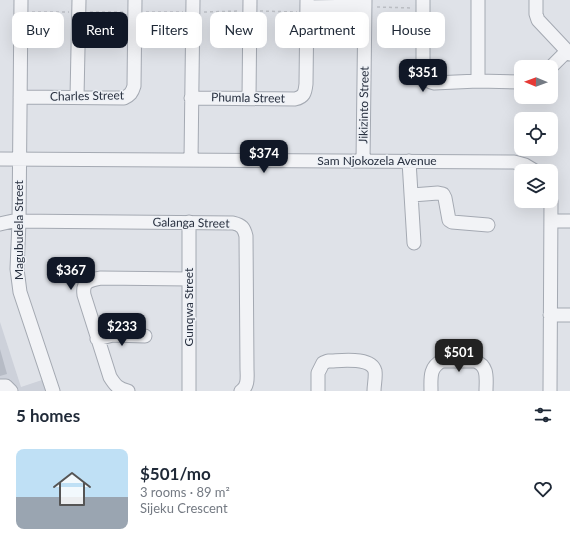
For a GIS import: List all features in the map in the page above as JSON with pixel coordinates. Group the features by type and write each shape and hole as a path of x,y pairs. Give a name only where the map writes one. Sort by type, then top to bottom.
{"street":[{"path":"478,0 478,80"},
{"path":"536,0 536,14 538,20 569,52 558,61"},
{"path":"308,6 365,3"},
{"name":"Jikizinto Street","path":"363,161 365,3"},
{"path":"423,4 422,68 425,79 434,83 478,80 514,82"},
{"path":"249,98 250,5"},
{"name":"Magubudela Street","path":"21,6 19,222 17,269 20,292 48,390"},
{"path":"77,97 79,6"},
{"name":"Charles Street","path":"20,98 124,98 129,95 134,86 135,6"},
{"path":"191,160 193,6"},
{"name":"Phumla Street","path":"191,98 295,99 303,96 305,92 308,6"},
{"name":"Sam Njokozela Avenue","path":"0,159 514,162 521,164"},
{"path":"409,161 414,243"},
{"path":"412,195 443,194 449,220 452,222 488,225"},
{"path":"550,391 551,208"},
{"path":"551,221 570,221"},
{"name":"Galanga Street","path":"0,224 6,222 189,222 234,223 240,225 246,236 247,379 246,386 241,391"},
{"name":"Gunqwa Street","path":"189,222 189,391"},
{"path":"128,391 121,390 116,386 110,377 97,339 83,289 88,282 101,278 189,278"},
{"path":"550,315 570,315"},
{"path":"97,339 113,335 145,336"},
{"path":"318,391 318,373 323,363 328,361 364,361 370,363 374,371 374,391"},
{"path":"431,391 431,372 437,363 442,361 475,361 480,363 486,371 486,391"},
{"path":"0,386 6,386 11,391"}],"path":[{"path":"365,3 423,4"},
{"path":"21,6 308,6"}],"shaded area":[{"path":"0,322 21,387 42,380 46,391 0,391"}],"building":[{"path":"0,349 7,374 0,376"}]}
